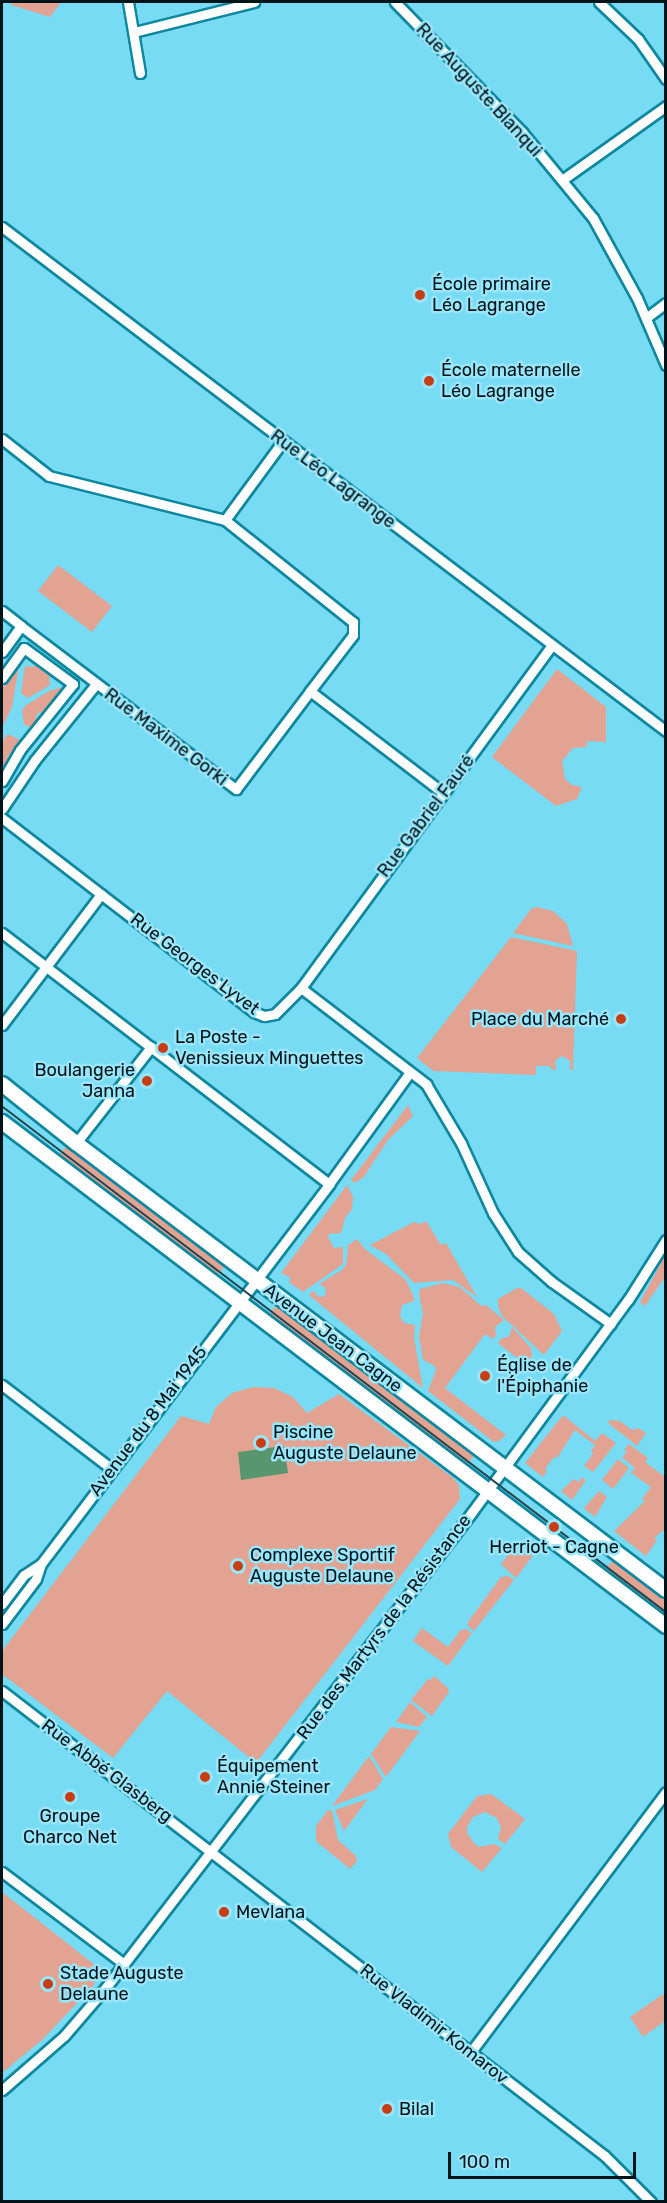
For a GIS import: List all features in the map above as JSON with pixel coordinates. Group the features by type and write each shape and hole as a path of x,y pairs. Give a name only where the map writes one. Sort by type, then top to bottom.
{"street":[{"path":"128,2 140,74"},
{"path":"134,32 254,2"},
{"name":"Rue Auguste Blanqui","path":"395,2 522,132 593,218 646,318 666,365"},
{"path":"599,2 638,39 666,79"},
{"path":"562,180 666,106"},
{"name":"Rue Léo Lagrange","path":"2,227 666,731"},
{"path":"646,318 666,303"},
{"path":"2,439 50,476 225,520 352,622 353,635 310,691 442,792"},
{"path":"225,520 283,441"},
{"name":"Rue Maxime Gorki","path":"2,611 236,789 310,691"},
{"path":"2,652 21,626"},
{"name":"Rue Gabriel Fauré","path":"301,988 442,792 552,645"},
{"path":"2,678 24,648 73,684 20,750 2,781"},
{"name":"Rue Maxime Gorki","path":"2,809 35,760 96,684"},
{"name":"Rue Georges Lyvet","path":"2,818 254,1012 264,1016 275,1014 301,988"},
{"path":"2,1025 101,894"},
{"path":"2,933 329,1184"},
{"path":"301,988 426,1084 440,1104 493,1213 518,1252 552,1282 611,1324"},
{"path":"76,1143 151,1047"},
{"name":"Avenue du 8 Mai 1945","path":"2,1624 36,1580 41,1564 237,1302 329,1184 410,1072"},
{"name":"Avenue Jean Cagne","path":"2,1084 76,1143 666,1590"},
{"name":"Avenue Jean Cagne","path":"2,1122 666,1626"},
{"name":"Rue des Martyrs de la Résistance","path":"2,2090 64,2036 124,1964 487,1491 611,1324 666,1240"},
{"path":"2,1385 112,1469"},
{"name":"Avenue du 8 Mai 1945","path":"2,1604 24,1575 41,1564"},
{"name":"Rue Abbé Glasberg","path":"2,1691 212,1851"},
{"path":"470,2053 666,1792"},
{"name":"Rue Vladimir Komarov","path":"212,1851 604,2156 651,2202"},
{"path":"2,1872 124,1964"}],"shaded area":[{"path":"12,2 61,2 50,17 11,5"},
{"path":"58,565 112,606 92,632 38,591"},
{"path":"20,660 12,707 2,728 2,685"},
{"path":"38,663 52,673 49,678 50,685 28,698 21,693 25,666 33,667"},
{"path":"557,669 606,707 606,742 587,741 587,747 573,748 562,761 565,779 572,785 582,787 577,799 556,806 492,757"},
{"path":"66,686 45,714 39,712 36,717 38,722 17,751 14,750 7,757 10,760 2,776 4,739 8,734 20,740 31,728 24,724 22,711 25,706 49,691"},
{"path":"537,907 553,911 567,924 573,946 513,933 531,909"},
{"path":"511,937 577,951 573,1070 570,1070 570,1061 562,1056 555,1061 556,1070 551,1069 550,1066 536,1066 536,1075 433,1071 417,1058"},
{"path":"408,1105 413,1116 388,1140 363,1178 354,1183 351,1180"},
{"path":"70,1141 228,1262 215,1278 58,1157"},
{"path":"347,1185 353,1197 352,1209 345,1218 341,1233 329,1234 328,1237 334,1248 343,1247 343,1264 303,1292 289,1282 291,1278 281,1273"},
{"path":"426,1221 441,1245 446,1243 477,1297 453,1280 414,1283 386,1254 370,1245 414,1222 420,1224"},
{"path":"357,1239 365,1249 406,1280 413,1295 414,1301 402,1305 400,1316 404,1323 415,1325 414,1338 423,1388 310,1296 310,1293 314,1291 319,1297 325,1296 326,1288 319,1284 342,1270 346,1265 348,1245"},
{"path":"665,1256 665,1277 645,1306 640,1302"},
{"path":"443,1283 460,1287 481,1306 486,1305 504,1320 495,1327 496,1335 493,1339 485,1334 445,1388 506,1435 499,1441 494,1442 428,1391 436,1370 435,1366 423,1360 419,1337 423,1313 419,1294 420,1289"},
{"path":"521,1288 554,1314 562,1331 544,1355 502,1316 498,1299"},
{"path":"279,1301 451,1432 449,1435 475,1455 467,1464 443,1446 440,1449 267,1318"},
{"path":"512,1327 531,1348 532,1356 526,1365 498,1343 502,1338 509,1337"},
{"name":"Complexe Sportif Auguste Delaune","path":"253,1387 274,1388 293,1397 307,1413 339,1394 452,1477 459,1485 460,1499 256,1763 167,1691 113,1758 2,1674 2,1651 181,1416 209,1424 216,1407 232,1393"},
{"path":"563,1415 595,1441 602,1433 616,1443 593,1472 584,1466 593,1454 591,1451 595,1445 575,1430 557,1458 554,1457 545,1469 547,1471 543,1477 525,1463"},
{"path":"610,1420 620,1421 632,1430 638,1428 646,1433 637,1446 608,1423"},
{"path":"629,1444 648,1458 645,1462 665,1477 665,1529 654,1538 657,1540 646,1556 614,1531 645,1501 642,1499 651,1487 631,1473 635,1468 622,1457 627,1452 624,1450"},
{"path":"284,1446 288,1473 241,1480 238,1452"},
{"path":"618,1459 629,1468 613,1489 602,1480"},
{"path":"582,1477 586,1480 572,1500 561,1491 574,1479 579,1482"},
{"path":"599,1491 607,1497 595,1517 584,1508"},
{"path":"491,1540 509,1553 517,1542 534,1554 516,1578 501,1564 508,1555"},
{"path":"613,1560 641,1582 644,1579 665,1595 665,1621 605,1570"},
{"path":"508,1576 514,1580 474,1631 468,1626 468,1622 501,1577"},
{"path":"422,1628 448,1647 461,1630 466,1629 472,1633 448,1666 413,1641"},
{"path":"434,1676 448,1688 449,1692 432,1716 411,1700 428,1679"},
{"path":"410,1702 427,1717 419,1727 396,1722"},
{"path":"391,1727 420,1731 386,1777 371,1754"},
{"path":"369,1756 383,1779 375,1790 332,1806"},
{"path":"491,1794 525,1819 505,1844 498,1839 501,1828 497,1818 485,1812 473,1817 467,1827 467,1833 474,1843 479,1847 494,1844 502,1848 482,1872 451,1847 448,1834 477,1796"},
{"path":"368,1799 344,1831 335,1810"},
{"path":"328,1810 332,1811 338,1840 356,1856 357,1861 350,1869 316,1841 316,1826"},
{"name":"Stade Auguste Delaune","path":"2,1892 100,1969 100,1973 93,1986 43,2039 2,2073"},
{"path":"663,1994 665,2021 643,2037 630,2017"}],"tram line":[{"path":"2,1106 666,1612"}],"place":[{"name":"École primaire Léo Lagrange","path":"420,295"},
{"name":"École maternelle Léo Lagrange","path":"429,381"},
{"name":"Place du Marché","path":"621,1019"},
{"name":"La Poste - Venissieux Minguettes","path":"163,1048"},
{"name":"Boulangerie Janna","path":"147,1081"},
{"name":"Église de l'Épiphanie","path":"485,1376"},
{"name":"Piscine Auguste Delaune","path":"261,1443"},
{"name":"Herriot - Cagne","path":"554,1527"},
{"name":"Complexe Sportif Auguste Delaune","path":"238,1566"},
{"name":"Équipement Annie Steiner","path":"205,1777"},
{"name":"Groupe Charco Net","path":"70,1797"},
{"name":"Mevlana","path":"224,1912"},
{"name":"Stade Auguste Delaune","path":"48,1984"},
{"name":"Bilal","path":"387,2109"}]}
